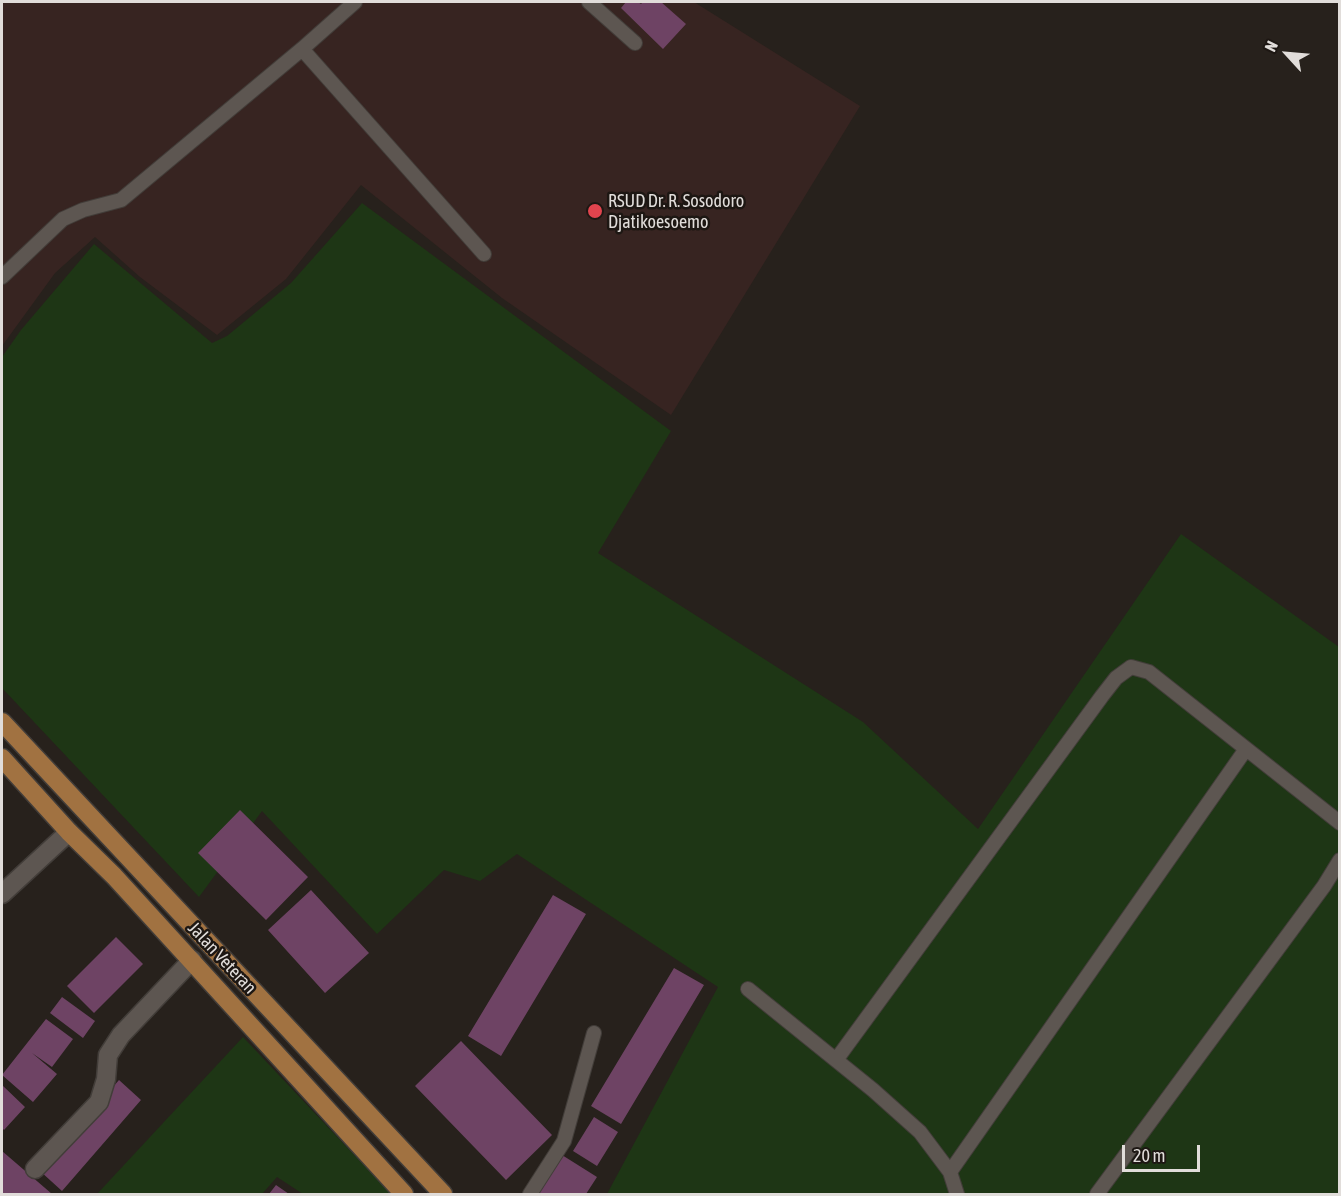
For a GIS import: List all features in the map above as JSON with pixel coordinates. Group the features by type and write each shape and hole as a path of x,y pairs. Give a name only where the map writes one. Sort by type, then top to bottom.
{"main road":[{"name":"Jalan Veteran","path":"2,722 443,1194"},
{"name":"Jalan Veteran","path":"2,758 69,832 114,876 192,960 404,1194"}],"street":[{"path":"2,894 69,832"},
{"path":"35,1169 99,1102 106,1079 108,1055 121,1035 192,960"}],"lane":[{"path":"2,277 63,219 83,210 121,200 355,2"},
{"path":"589,2 635,43"},
{"path":"302,49 484,254"},
{"path":"836,1060 1102,696 1116,678 1131,668 1149,672 1340,823"},
{"path":"950,1172 1246,749"},
{"path":"1097,1194 1324,886 1340,860"},
{"path":"748,989 920,1132 950,1172 957,1194"},
{"path":"530,1194 564,1141 594,1033"}],"shaded area":[{"name":"RSUD Dr. R. Sosodoro Djatikoesoemo","path":"2,2 694,2 860,106 671,415 502,298 361,185 286,279 217,335 140,277 95,237 55,273 2,346"}],"green space":[{"path":"362,203 671,431 598,553 863,722 978,829 1181,534 1339,647 1339,1194 607,1194 718,987 517,854 480,881 444,870 377,934 262,811 199,897 2,688 2,357 21,330 94,244 212,343 227,336 291,283"},
{"path":"243,1037 391,1194 303,1194 277,1177 262,1194 97,1194"}],"building":[{"path":"626,2 641,4 661,2 686,24 663,49 621,8"},
{"path":"240,810 308,877 266,920 198,853"},
{"path":"311,890 369,953 325,993 268,930"},
{"path":"553,895 586,914 501,1056 468,1036"},
{"path":"116,937 143,964 94,1013 67,986"},
{"path":"674,968 704,985 621,1124 591,1106"},
{"path":"62,997 95,1021 83,1038 50,1013"},
{"path":"46,1019 73,1039 52,1067 32,1053 57,1074 33,1102 2,1075"},
{"path":"461,1041 552,1135 506,1180 415,1086"},
{"path":"119,1080 141,1100 62,1191 40,1171"},
{"path":"2,1085 25,1107 4,1130 2,1128"},
{"path":"594,1117 618,1132 597,1166 573,1151"},
{"path":"2,1151 52,1194 2,1194"},
{"path":"562,1155 597,1177 586,1194 537,1194"},
{"path":"276,1185 289,1194 269,1194"}],"place":[{"name":"RSUD Dr. R. Sosodoro Djatikoesoemo","path":"595,211"}]}
